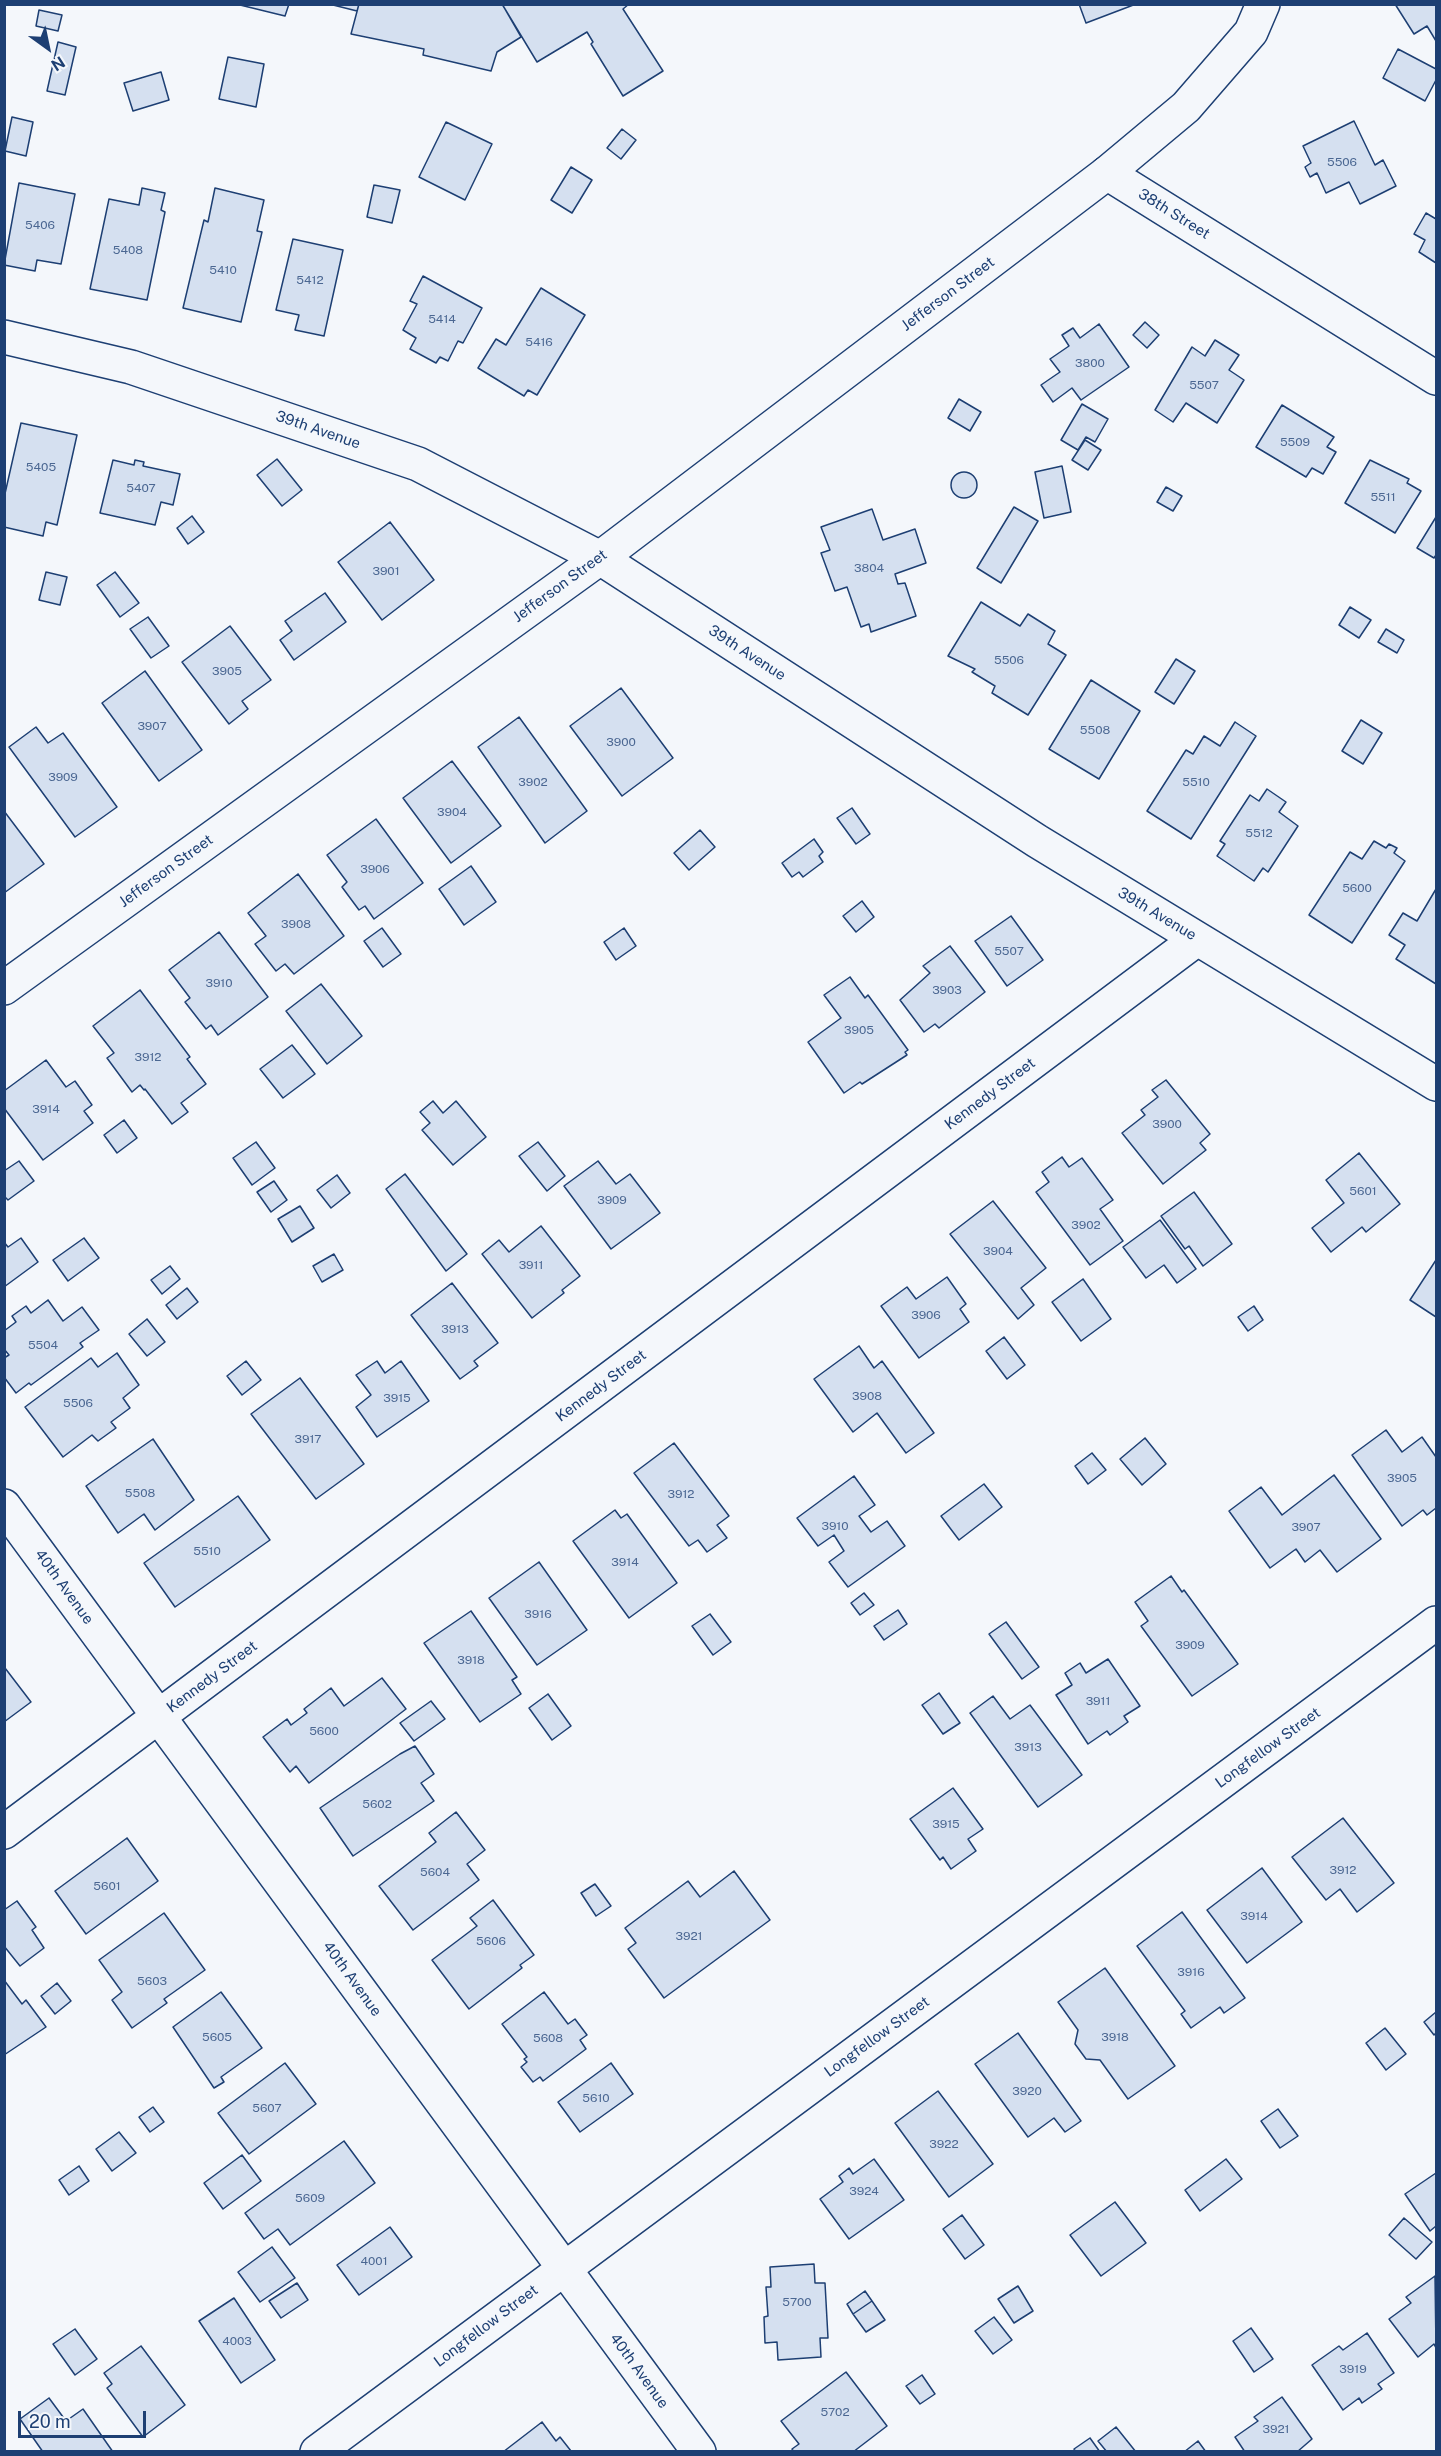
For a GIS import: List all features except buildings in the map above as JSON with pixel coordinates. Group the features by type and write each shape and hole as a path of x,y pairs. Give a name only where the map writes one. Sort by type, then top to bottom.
{"street":[{"path":"1107,173 1186,107 1251,32 1263,4"},
{"name":"38th Street","path":"1107,173 1437,378"},
{"name":"Jefferson Street","path":"4,988 600,558 1107,173"},
{"name":"39th Avenue","path":"4,337 131,367 418,464 600,558 1037,841 1437,1084"},
{"name":"Kennedy Street","path":"4,1832 1197,939"},
{"name":"40th Avenue","path":"4,1506 699,2451"},
{"name":"Longfellow Street","path":"317,2451 1437,1623"}]}
